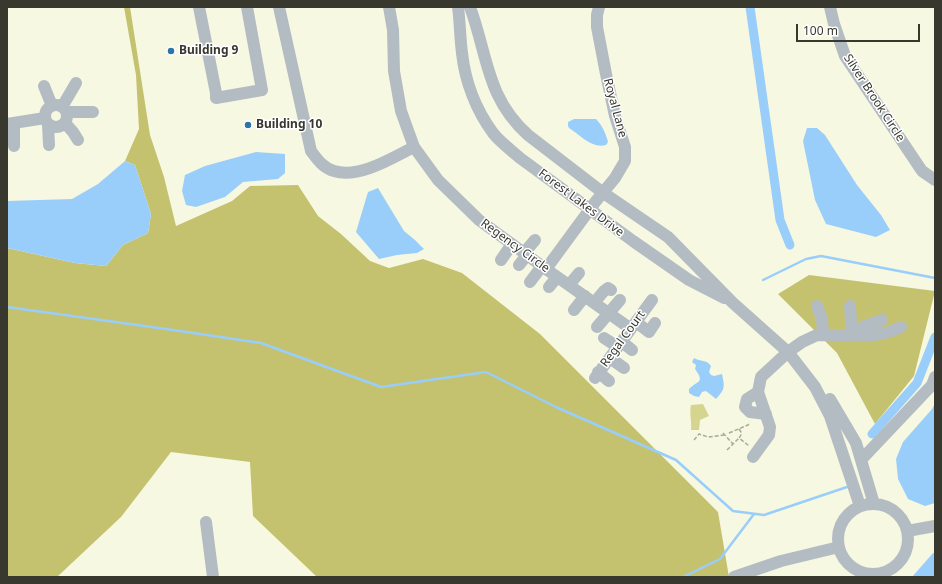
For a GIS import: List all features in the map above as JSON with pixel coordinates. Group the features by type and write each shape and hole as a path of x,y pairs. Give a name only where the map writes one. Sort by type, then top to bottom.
{"street":[{"path":"201,7 216,98 262,90 247,7"},
{"path":"279,7 311,151 321,164 333,171 349,173 374,167 414,147"},
{"name":"Regency Circle","path":"390,7 393,30 394,71 401,111 414,147 438,180 479,220 556,277 609,313 634,325"},
{"name":"Forest Lakes Drive","path":"458,7 462,54 472,93 480,112 493,133 504,145 520,158 596,201 668,237 733,303 788,352 815,387 830,416 860,506"},
{"name":"Forest Lakes Drive","path":"470,7 478,30 486,67 507,113 518,126 596,201 689,280 733,303"},
{"name":"Royal Lane","path":"530,282 544,268 615,178 625,161 625,146 615,116 597,27 599,7"},
{"name":"Silver Brook Circle","path":"830,7 845,56 922,171 935,180"},
{"path":"466,70 486,67"},
{"path":"14,146 9,123 46,121 55,128 62,126 61,112 76,83"},
{"path":"44,86 78,140"},
{"path":"50,145 46,121 46,110 61,112 93,112"},
{"path":"519,265 538,242"},
{"path":"501,260 512,244"},
{"path":"571,308 580,293 582,275"},
{"path":"549,287 556,277"},
{"path":"580,293 604,291 608,288 611,290"},
{"path":"597,327 620,300"},
{"name":"Regal Court","path":"609,381 597,375 652,300"},
{"path":"817,306 822,319 822,335"},
{"path":"850,306 852,334"},
{"path":"852,334 865,326 882,320"},
{"path":"634,325 649,332 655,324"},
{"path":"634,325 647,335 642,341"},
{"path":"753,457 769,435 770,427 758,392 761,377 788,352 802,342 817,335 852,334 870,336 889,332 901,327"},
{"path":"604,338 632,350"},
{"path":"610,358 624,368"},
{"path":"861,460 932,385 935,377"},
{"name":"Forest Lakes Drive","path":"815,387 830,400 856,443 874,504"},
{"path":"758,392 747,399 745,407 750,412 766,414"},
{"path":"874,504 885,506 895,512 903,520 907,531 908,542 905,553 900,562 882,575 860,572 850,566 843,557 839,547 838,537 842,523 851,511 860,506 874,504"},
{"path":"206,522 213,577"},
{"path":"907,531 935,526"},
{"path":"734,577 781,561 839,547"}],"path":[{"path":"729,433 750,423 750,412"},
{"path":"727,450 742,434 739,429"},
{"path":"723,433 733,444"},
{"path":"694,440 700,434 708,437 724,435"},
{"path":"739,438 748,446 752,440"}],"shaded area":[{"path":"124,7 130,7 150,135 164,177 176,226 232,201 250,186 298,185 318,216 341,234 370,261 389,268 423,259 462,273 540,334 718,512 729,577 317,577 253,516 250,462 171,452 121,517 57,577 7,577 7,248 75,263 106,266 123,245 148,233 151,214 135,165 125,161 139,129 136,75"},
{"path":"809,275 935,291 914,376 875,424 837,353 778,294"},
{"path":"703,404 709,416 700,420 699,430 691,430 691,405"}],"water":[{"path":"574,119 596,119 606,136 608,142 606,145 601,146 591,143 569,128 568,122"},
{"path":"807,128 817,128 825,135 857,185 881,215 890,230 876,237 826,224 815,200 803,141"},
{"path":"256,152 285,154 285,173 278,179 243,182 225,197 196,207 186,205 182,191 185,175 205,166"},
{"path":"125,161 135,165 151,214 148,233 123,245 106,266 75,263 7,248 7,201 72,199 98,184"},
{"path":"378,188 404,231 424,249 417,253 379,259 356,232 368,192"},
{"path":"694,358 705,361 711,366 709,372 711,375 714,376 722,374 724,388 716,399 706,391 702,392 699,397 689,393 689,389 700,379 695,369 696,365 692,362"},
{"path":"935,403 935,503 925,506 908,499 898,479 896,459 903,442 932,409"},
{"path":"933,553 935,553 935,577 912,577"}],"waterway":[{"path":"750,7 780,220 790,245"},
{"path":"763,280 806,259 821,256 935,278"},
{"path":"7,307 261,343 381,387 486,372 556,407 676,460 733,511 764,515 847,487"},
{"path":"872,434 917,383 935,337"},
{"path":"683,577 720,559 754,514"}],"place":[{"name":"Building 9","path":"171,51"},
{"name":"Building 10","path":"248,125"}]}
